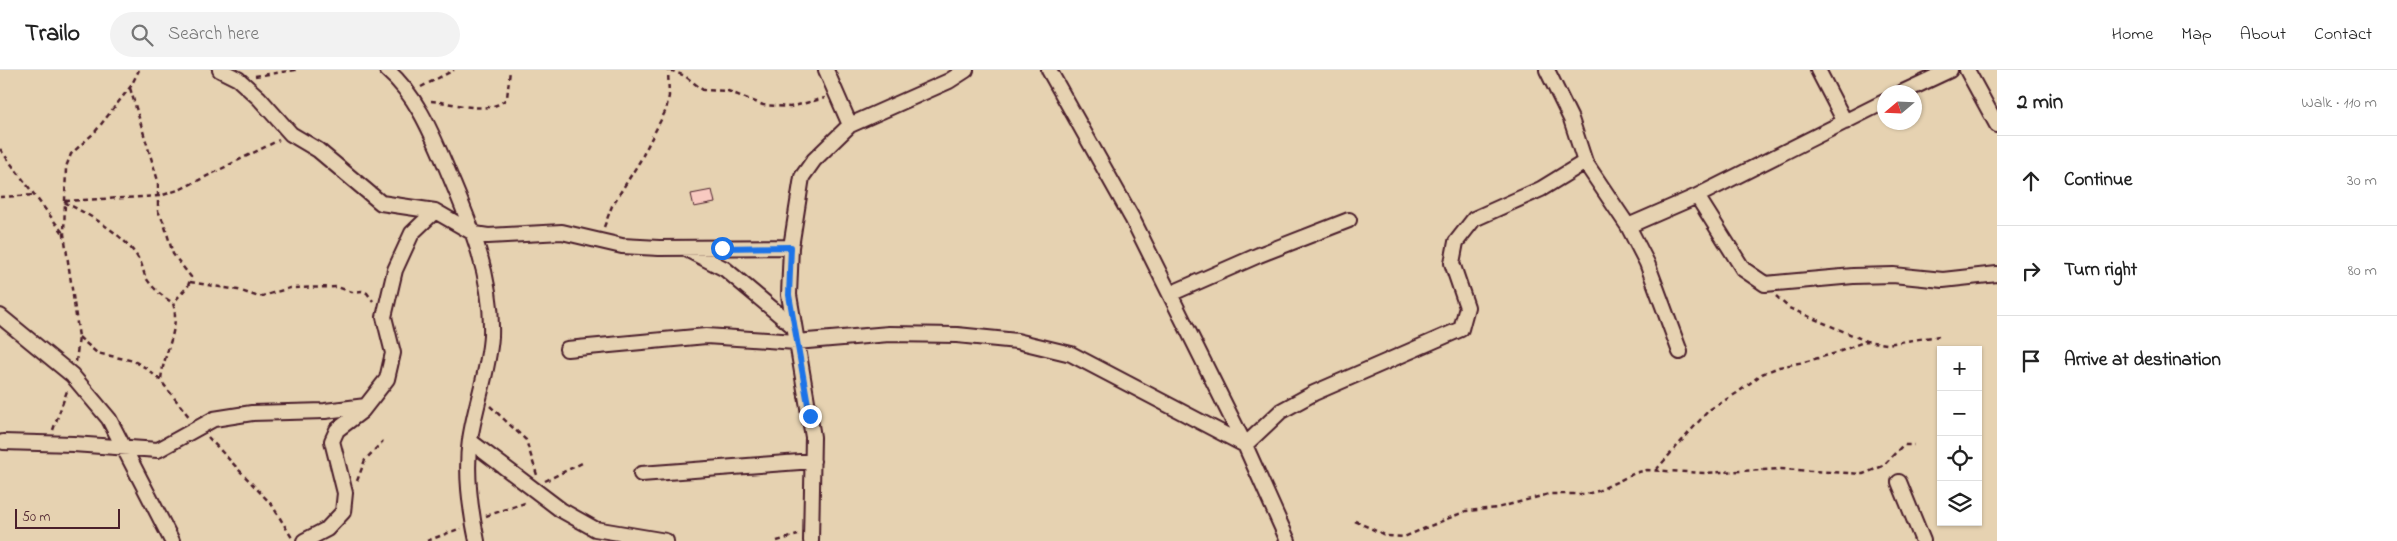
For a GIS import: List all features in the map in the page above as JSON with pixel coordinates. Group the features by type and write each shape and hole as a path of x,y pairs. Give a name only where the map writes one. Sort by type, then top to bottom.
{"street":[{"path":"220,70 238,79 259,98 291,134 318,150 381,203 434,211 475,234 488,236 562,232 622,246 687,249 791,247"},
{"path":"387,70 411,97 434,139 475,234 491,309 490,338 470,441 470,495 477,541"},
{"path":"826,70 850,125"},
{"path":"811,536 813,461 810,416 789,295 791,247 802,176 814,160 850,125 949,81 966,70"},
{"path":"1049,70 1132,218 1245,445 1288,541"},
{"path":"1547,70 1571,119 1585,162 1628,226 1647,263 1680,352"},
{"path":"1818,70 1844,122"},
{"path":"1918,85 1950,70"},
{"path":"1968,70 1997,125"},
{"path":"1628,226 1697,196 1877,106"},
{"path":"1245,445 1281,411 1314,393 1461,330 1467,307 1452,263 1456,242 1474,219 1541,189 1585,162"},
{"path":"1697,196 1742,269 1765,284 1885,275 1943,280 1997,274"},
{"path":"304,541 327,528 343,512 345,493 332,441 336,430 366,406 387,379 393,353 384,316 395,270 412,233 434,211"},
{"path":"1170,294 1259,255 1349,220"},
{"path":"687,249 725,269 794,327"},
{"path":"0,316 72,375 109,419 172,541"},
{"path":"567,349 706,336 796,342 889,334 957,336 1017,341 1071,354 1245,445"},
{"path":"2,442 158,450 214,419 252,413 325,411 366,406"},
{"path":"470,441 542,491 561,510 595,529 666,541"},
{"path":"641,474 813,461"},
{"path":"1898,482 1924,541"}],"path":[{"path":"49,444 77,361 79,337 64,234 66,167 71,154 95,132 130,88 139,70"},
{"path":"238,79 296,70"},
{"path":"411,97 454,70"},
{"path":"411,97 481,107 497,106 507,98 510,70"},
{"path":"598,240 612,206 640,161 666,110 669,96 669,70 685,76 703,90 728,90 763,105 773,107 790,108 836,96"},
{"path":"130,88 158,181 156,206 164,223 173,254 190,276 190,282 173,303"},
{"path":"64,201 157,197 190,185 291,134"},
{"path":"0,149 36,194 64,234"},
{"path":"0,197 36,194"},
{"path":"64,201 99,222 128,245 139,258 146,278 164,298 173,303 176,314 172,338 162,366 161,381"},
{"path":"190,282 238,290 259,297 290,288 301,290 315,286 337,287 352,292 362,291 367,293 378,305 384,316"},
{"path":"1765,284 1789,308 1866,341 1887,344 1939,336"},
{"path":"79,337 97,353 134,361 161,381 198,427 272,505 294,541"},
{"path":"1656,470 1709,410 1737,394 1762,374 1778,367 1836,353 1866,341"},
{"path":"478,397 526,440 542,491"},
{"path":"1355,521 1387,536 1404,537 1466,511 1497,508 1550,494 1598,492 1635,473 1656,470 1704,473 1780,469 1863,474 1883,466 1903,445 1914,444"},
{"path":"427,541 458,530 473,521 542,491 582,463"},
{"path":"777,541 811,536"}],"building":[{"path":"712,190 715,203 694,207 691,194"}],"route":[{"path":"722,248 791,247 788,272 789,295 810,416"}]}
